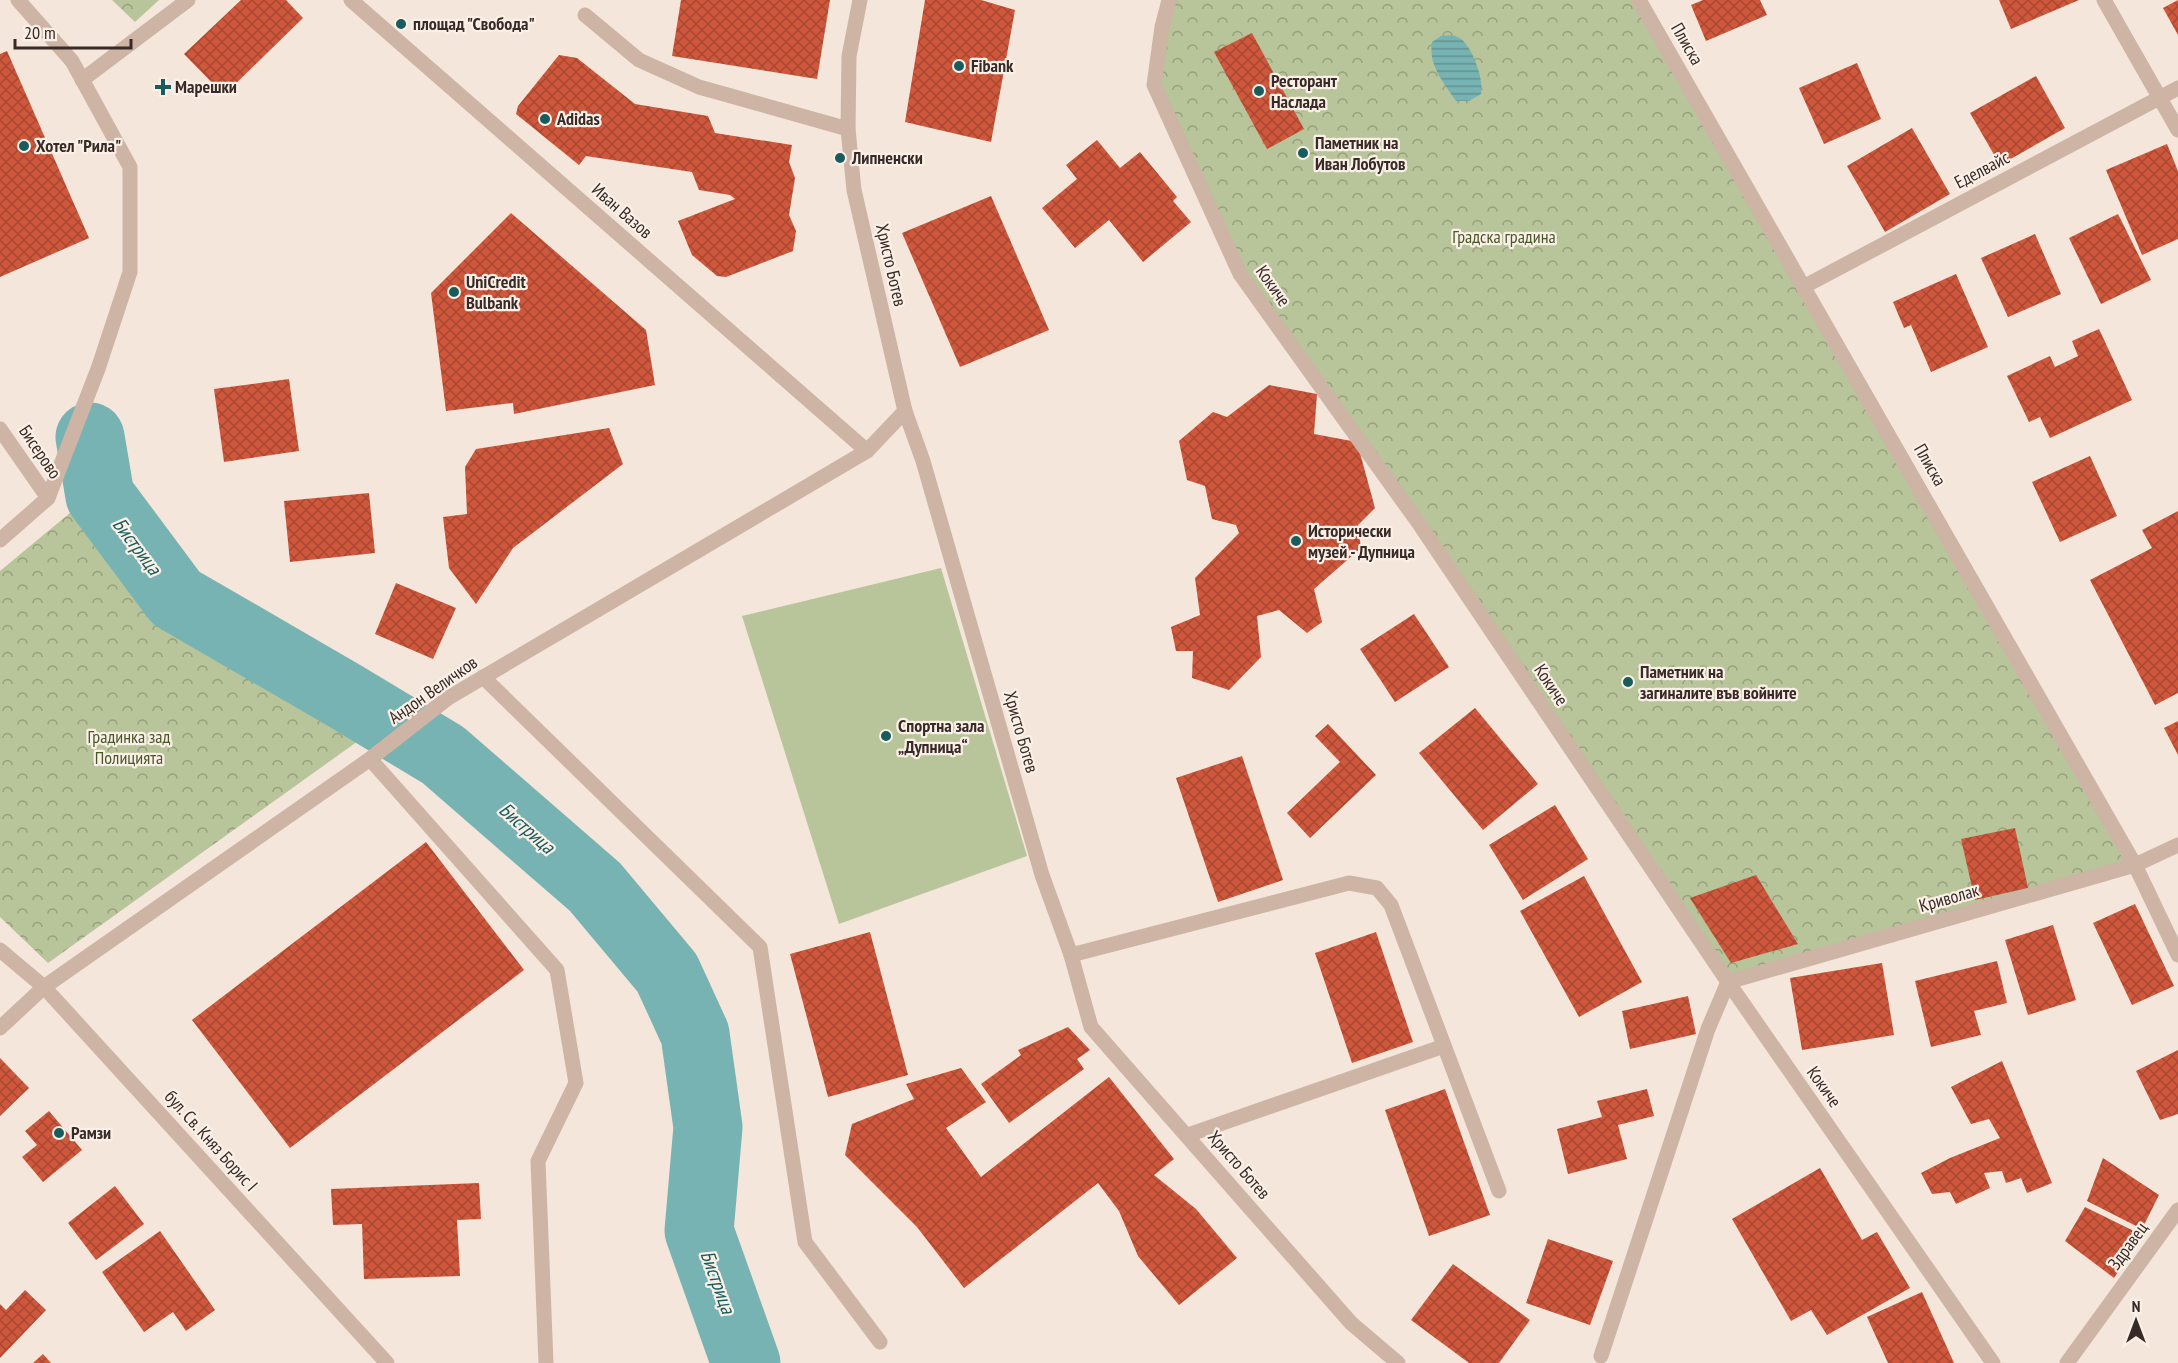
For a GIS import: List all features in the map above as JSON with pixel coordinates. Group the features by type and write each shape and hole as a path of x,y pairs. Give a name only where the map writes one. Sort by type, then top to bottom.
{"street":[{"path":"0,540 48,498 98,369 130,272 130,167 72,61 18,0"},
{"path":"82,80 188,0"},
{"name":"Иван Вазов","path":"351,0 867,451"},
{"name":"Христо Ботев","path":"860,0 849,56 848,129 854,190 905,411 926,472 1042,875 1071,955 1091,1027 1351,1323 1398,1363"},
{"name":"Кокиче","path":"1169,0 1162,27 1154,85 1240,274 1420,525 1728,982 1993,1363"},
{"name":"Плиска","path":"1639,0 2135,865 2178,955"},
{"path":"2104,0 2178,130"},
{"path":"585,15 639,60 699,87 848,129"},
{"name":"Еделвайс","path":"1805,286 2178,88"},
{"name":"Андон Величков","path":"0,1028 44,987 370,759 448,698 867,451 905,411"},
{"name":"Бисерово","path":"0,429 48,498"},
{"path":"483,677 760,947 805,1242 879,1342"},
{"path":"370,759 557,970 576,1083 538,1161 546,1363"},
{"name":"Криволак","path":"1728,982 2135,865 2178,845"},
{"path":"1071,955 1349,883 1377,888 1391,905 1499,1191"},
{"name":"бул. Св. Княз Борис I","path":"0,950 44,987 387,1363"},
{"path":"1601,1356 1707,1029 1728,982"},
{"path":"1188,1135 1444,1046"},
{"name":"Здравец","path":"2067,1363 2178,1210"}],"green space":[{"path":"112,0 159,0 135,22"},
{"name":"Градска градина","path":"1169,0 1639,0 2135,865 1728,982 1240,274 1154,85"},
{"name":"Градинка зад Полицията","path":"88,498 185,632 263,666 372,731 48,963 0,917 0,571"},
{"name":"Спортна зала „Дупница“","path":"941,568 1027,856 839,924 742,616"}],"water":[{"path":"1452,35 1459,38 1470,49 1479,73 1481,94 1469,101 1456,101 1438,73 1432,58 1432,42 1441,36"}],"building":[{"path":"241,0 286,0 303,18 224,95 184,54"},
{"path":"681,0 830,0 817,79 672,56"},
{"name":"Fibank","path":"925,0 981,0 1015,10 991,142 905,122"},
{"path":"1703,0 1760,0 1767,15 1706,41 1691,5"},
{"path":"1999,0 2079,0 2011,29"},
{"path":"2178,0 2178,35 2163,8"},
{"name":"Ресторант Наслада","path":"1252,33 1304,129 1267,149 1214,52"},
{"name":"Хотел \"Рила\"","path":"7,51 89,238 0,277 0,54"},
{"path":"559,55 577,58 635,104 708,116 715,133 792,145 789,162 795,178 789,215 796,231 793,251 726,277 717,276 692,255 678,221 735,199 730,195 699,190 692,172 586,156 579,165 516,114 518,106"},
{"path":"1857,63 1881,119 1824,144 1799,88"},
{"path":"2036,76 2065,128 2000,165 1970,113"},
{"path":"1912,128 1950,194 1885,232 1847,166"},
{"path":"1097,140 1120,168 1140,152 1177,197 1173,201 1191,222 1143,262 1109,220 1075,248 1042,208 1077,179 1066,165"},
{"path":"2167,144 2178,171 2178,239 2142,255 2106,170"},
{"path":"991,196 1049,330 960,367 902,233"},
{"path":"511,213 646,330 655,385 514,414 513,403 446,411 431,293"},
{"path":"2118,214 2151,280 2101,304 2069,238"},
{"path":"2035,234 2061,294 2008,317 1981,258"},
{"path":"1956,274 1988,347 1931,372 1911,325 1904,328 1893,302"},
{"path":"2099,329 2132,400 2050,438 2040,417 2029,422 2007,376 2050,356 2055,367 2078,356 2072,341"},
{"path":"289,379 299,451 224,462 214,389"},
{"name":"Исторически музей - Дупница","path":"1269,385 1317,394 1314,434 1357,442 1375,508 1358,525 1361,548 1314,589 1322,622 1307,633 1279,610 1257,616 1261,657 1229,690 1192,678 1193,651 1176,651 1171,627 1200,615 1195,578 1239,533 1236,525 1212,519 1205,486 1187,480 1179,441 1213,412 1227,417"},
{"path":"609,428 623,464 513,548 476,604 449,568 443,517 467,514 465,467 476,449"},
{"path":"2090,456 2117,516 2060,542 2032,482"},
{"path":"369,493 375,553 290,562 284,501"},
{"path":"2178,511 2178,693 2155,705 2090,580 2152,548 2142,530"},
{"path":"396,583 456,608 433,659 375,634"},
{"path":"1414,614 1449,667 1395,702 1360,649"},
{"path":"1475,708 1538,784 1483,830 1419,753"},
{"path":"2178,721 2178,755 2164,728"},
{"path":"1328,724 1376,775 1310,838 1287,813 1340,762 1315,736"},
{"path":"1242,756 1283,880 1218,902 1176,778"},
{"path":"1555,805 1588,859 1523,900 1489,845"},
{"path":"2015,828 2028,888 1975,900 1961,839"},
{"path":"426,842 524,970 290,1148 192,1020"},
{"path":"1756,875 1798,944 1731,963 1690,898"},
{"path":"1584,876 1642,982 1579,1017 1520,911"},
{"path":"2135,904 2174,986 2132,1005 2093,923"},
{"path":"2053,925 2076,1000 2028,1015 2005,940"},
{"path":"870,932 908,1075 828,1097 790,954"},
{"path":"1376,932 1413,1042 1352,1063 1315,953"},
{"path":"1997,961 2007,1003 1974,1011 1981,1035 1931,1047 1915,981"},
{"path":"1882,963 1894,1035 1802,1050 1790,978"},
{"path":"1688,996 1696,1034 1630,1049 1622,1011"},
{"path":"1068,1027 1090,1050 1077,1059 1084,1069 1009,1123 981,1084 1021,1055 1018,1050"},
{"path":"2178,1050 2178,1114 2160,1120 2136,1071"},
{"path":"0,1058 29,1088 0,1116"},
{"path":"2002,1061 2052,1183 2027,1193 2021,1178 2006,1183 2002,1171 1984,1173 1990,1188 1956,1204 1950,1192 1932,1194 1921,1173 1950,1158 2000,1138 1989,1119 1971,1124 1951,1087"},
{"path":"961,1068 986,1102 946,1128 981,1177 1109,1077 1174,1159 1154,1175 1196,1209 1237,1258 1179,1305 1138,1256 1119,1211 1098,1183 964,1288 917,1227 845,1155 852,1124 914,1099 906,1084"},
{"path":"1445,1089 1490,1215 1429,1236 1385,1110"},
{"path":"1647,1089 1654,1116 1618,1125 1627,1159 1568,1174 1557,1129 1602,1117 1597,1101"},
{"path":"49,1111 82,1150 43,1182 22,1157 37,1145 25,1131"},
{"path":"2103,1158 2159,1195 2142,1229 2087,1201"},
{"path":"1820,1168 1862,1240 1877,1232 1910,1288 1827,1335 1811,1310 1791,1321 1732,1219"},
{"path":"479,1183 481,1219 457,1220 460,1276 364,1279 362,1224 333,1225 331,1189"},
{"path":"115,1186 144,1224 96,1260 68,1223"},
{"path":"2085,1207 2142,1235 2114,1278 2065,1241"},
{"path":"160,1231 215,1310 186,1331 173,1312 144,1332 102,1272"},
{"path":"1548,1239 1613,1261 1590,1325 1526,1303"},
{"path":"1453,1264 1530,1320 1499,1363 1469,1363 1411,1320"},
{"path":"25,1290 46,1310 0,1358 0,1304 6,1310"},
{"path":"1922,1292 1954,1363 1888,1363 1867,1317"},
{"path":"43,1354 51,1363 33,1363"}],"waterway":[{"name":"Бистрица","path":"90,437 100,496 176,598 443,755 595,887 667,973 695,1034 708,1127 699,1231 746,1363"}],"place":[{"name":"площад \"Свобода\"","path":"401,24"},
{"name":"Fibank","path":"959,66"},
{"name":"Марешки","path":"163,87"},
{"name":"Ресторант Наслада","path":"1259,91"},
{"name":"Adidas","path":"545,119"},
{"name":"Хотел \"Рила\"","path":"24,146"},
{"name":"Паметник на Иван Лобутов","path":"1303,153"},
{"name":"Липненски","path":"840,158"},
{"name":"UniCredit Bulbank","path":"454,292"},
{"name":"Исторически музей - Дупница","path":"1296,541"},
{"name":"Паметник на загиналите във войните","path":"1628,682"},
{"name":"Спортна зала „Дупница“","path":"886,736"},
{"name":"Рамзи","path":"59,1133"}]}
